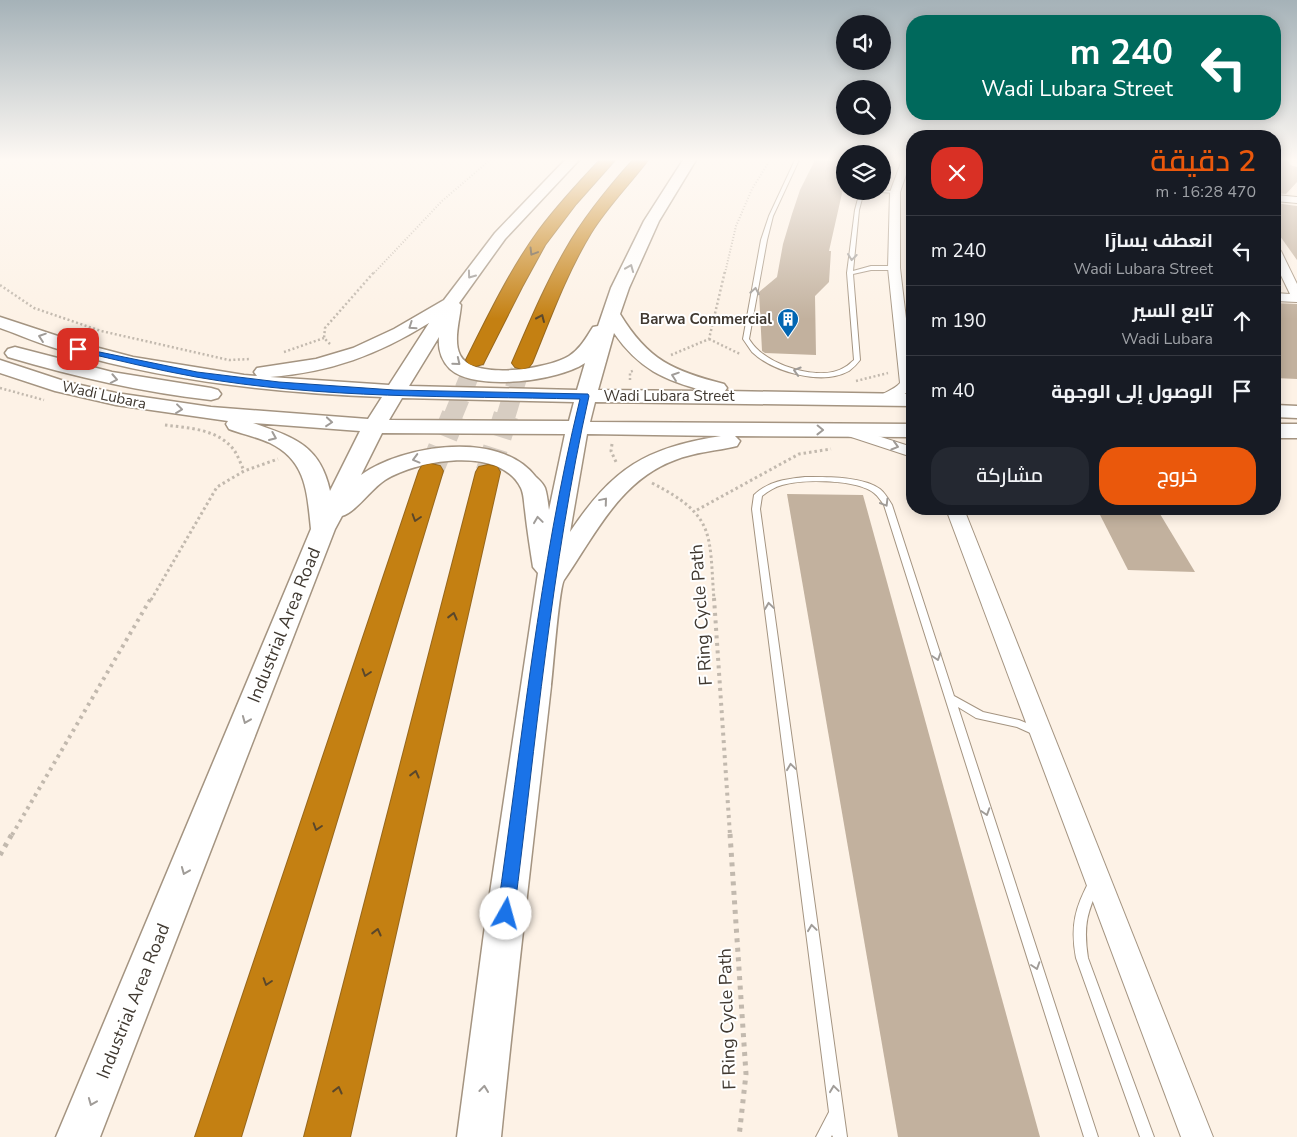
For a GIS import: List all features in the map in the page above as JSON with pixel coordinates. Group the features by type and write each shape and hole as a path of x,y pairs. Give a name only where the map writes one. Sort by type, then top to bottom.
{"highway":[{"path":"476,360 521,272 562,213"},
{"path":"522,363 560,274 598,213"},
{"path":"218,1137 431,472"},
{"path":"327,1137 488,472"}],"street":[{"name":"Industrial Area Road","path":"78,1137 323,529 384,409 453,299 500,236 521,213"},
{"path":"479,1137 495,991 549,586 572,450 581,412 612,313 635,254 656,213"},
{"path":"890,213 894,268 906,354"},
{"path":"1281,263 1297,297 1281,298"},
{"path":"453,299 449,348 451,357 458,364 473,372 503,376 542,374 571,364 589,349 612,313"},
{"path":"0,322 78,349 156,367 249,373 289,369 348,358 397,336 453,299"},
{"path":"612,313 627,341 650,363 667,373 716,388 774,397"},
{"path":"0,348 86,374 152,386 288,402 384,409 562,408 575,405 581,412 906,415"},
{"name":"Wadi Lubara","path":"0,366 62,386 116,399 211,413"},
{"name":"Wadi Lubara Street","path":"156,367 197,375 279,385 384,409"},
{"path":"884,400 902,391 906,385"},
{"name":"Wadi Lubara Street","path":"211,413 384,409 581,412 632,397 774,397 906,400"},
{"name":"Wadi Lubara Street","path":"581,412 612,427 906,431"},
{"path":"211,413 242,427 280,440 299,452 312,470 318,483 323,529"},
{"path":"1281,413 1297,413"},
{"path":"549,586 601,504 631,473 651,461 698,446 795,429"},
{"path":"844,430 906,450"},
{"path":"1281,431 1297,431"},
{"path":"323,529 358,490 375,476 392,467 428,456 446,454 464,454 502,460 519,469 528,478 533,488 549,586"},
{"path":"957,515 1197,1137"}],"lane":[{"path":"772,213 764,240 746,339 751,348 779,364 810,374 837,374 853,367 858,360 850,273 857,213"},
{"path":"850,273 871,268 894,268"},
{"path":"840,1137 756,509 758,495 774,485 786,481 807,480 857,483 877,491 888,505 1091,1137"},
{"path":"950,698 980,715 1019,724 1043,736"},
{"path":"1097,877 1085,898 1079,916 1078,938 1082,958 1147,1137"},
{"path":"823,1137 837,1113"}],"path":[{"path":"324,338 325,328 404,239 430,213"},
{"path":"632,397 630,372 709,339 736,226 742,213"},
{"path":"0,285 34,308 101,331 229,360 259,358"},
{"path":"282,352 324,338"},
{"path":"324,338 348,358"},
{"path":"0,388 48,401"},
{"path":"158,423 204,431 221,438 233,450 244,472"},
{"name":"F Ring Cycle Path","path":"612,427 611,451 619,467 689,504 696,510 709,536 746,1074 739,1137"},
{"path":"0,855 217,487 244,472 299,452"}],"building":[{"path":"792,213 838,213 829,251 831,251 829,282 815,296 816,355 765,353 762,351 759,292 777,277 783,244"},
{"path":"1281,213 1297,213 1297,260 1281,237"},
{"path":"1281,303 1297,304 1297,379 1281,378"},
{"path":"787,494 863,495 1040,1137 898,1137"},
{"path":"1100,515 1161,515 1195,572 1128,570"}],"tunnel":[{"path":"453,416 476,360"},
{"path":"506,416 522,363"},
{"path":"431,471 454,415"},
{"path":"488,472 506,415"}],"place":[{"name":"Barwa Commercial","path":"788,338"}],"route":[{"path":"78,349 116,359 197,375 279,385 394,393 585,396 572,450 549,586 506,914"}]}
